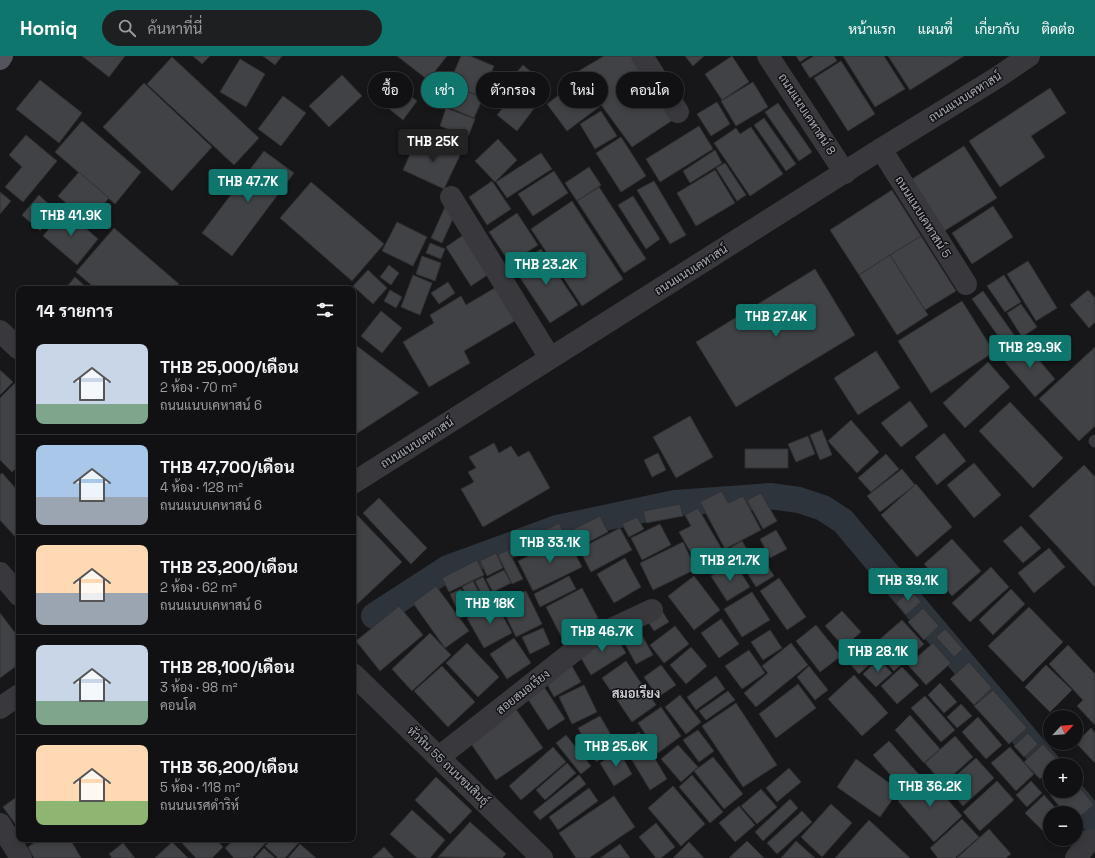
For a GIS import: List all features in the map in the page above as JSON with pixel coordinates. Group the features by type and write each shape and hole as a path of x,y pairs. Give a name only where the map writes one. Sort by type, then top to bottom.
{"street":[{"path":"642,56 678,112"},
{"name":"ถนนแนบเคหาสน์ 8","path":"768,56 845,173"},
{"name":"ถนนแนบเคหาสน์","path":"356,481 1029,56"},
{"name":"ถนนแนบเคหาสน์ 5","path":"881,149 966,284"},
{"path":"451,196 550,358"},
{"path":"0,331 16,346"},
{"path":"0,573 16,592"},
{"name":"สอยสมอเรียง","path":"439,757 588,640 652,610"},
{"name":"หัวหิน 55 ถนนชมสินธุ์","path":"356,677 540,857"},
{"path":"0,708 16,697"},
{"path":"0,824 21,858"},
{"path":"1076,858 1090,840"}],"building":[{"path":"82,56 125,56 109,77"},
{"path":"193,56 210,56 202,64"},
{"path":"263,56 282,56 275,65"},
{"path":"397,56 447,56 434,72 421,72 421,75"},
{"path":"461,56 470,56 494,66 492,72 476,72 476,95 468,91 468,72 454,72"},
{"path":"604,56 649,56 658,72 616,72 616,108 679,108 682,114 632,147 603,108 608,108 608,72 577,72"},
{"path":"685,56 704,56 693,66"},
{"path":"732,56 749,82 722,100 705,74"},
{"path":"796,56 809,56 800,62"},
{"path":"814,56 834,56 837,61 810,78 801,64"},
{"path":"843,56 884,56 905,89 875,107"},
{"path":"888,56 964,56 910,90"},
{"path":"172,57 259,138 234,165 147,84"},
{"path":"240,59 265,74 246,107 220,92"},
{"path":"841,61 875,114 848,131 814,78"},
{"path":"523,65 531,72 517,72"},
{"path":"342,75 362,96 329,127 309,106"},
{"path":"40,80 82,113 59,143 16,109"},
{"path":"753,82 768,107 736,126 721,101"},
{"path":"144,83 212,147 172,191 103,127"},
{"path":"1050,88 1066,113 1031,136 1045,157 1000,187 969,141"},
{"path":"468,92 476,95 476,108 478,108 474,118 450,108 468,108"},
{"path":"283,96 306,113 281,146 258,129"},
{"path":"558,96 558,108 598,108 567,131 550,108 550,102"},
{"path":"413,98 417,101 413,106"},
{"path":"717,102 730,124 711,136 697,114"},
{"path":"778,103 812,152 799,161 765,112"},
{"path":"388,108 412,108 403,120"},
{"path":"446,108 475,119 468,137 440,126"},
{"path":"503,108 534,108 517,131 497,115"},
{"path":"601,111 617,136 595,149 580,124"},
{"path":"764,118 796,164 786,171 754,125"},
{"path":"82,121 141,172 115,204 55,152"},
{"path":"699,126 713,149 660,182 646,159"},
{"path":"751,127 783,174 750,196 714,143 736,128 740,134"},
{"path":"26,135 57,161 23,202 5,187 22,167 9,155"},
{"path":"428,137 461,153 444,189 403,170 412,150 420,153"},
{"path":"621,137 646,176 621,192 596,153"},
{"path":"498,139 517,160 495,182 475,161"},
{"path":"964,146 997,198 941,233 909,181"},
{"path":"715,150 722,163 690,183 683,171"},
{"path":"264,151 294,173 232,256 202,233"},
{"path":"541,153 552,169 507,198 496,182"},
{"path":"725,163 746,195 737,201 716,168"},
{"path":"589,167 601,185 577,201 565,183"},
{"path":"715,170 735,203 696,226 677,193"},
{"path":"554,171 568,193 533,216 518,194"},
{"path":"79,172 109,198 88,222 58,196"},
{"path":"492,181 511,209 487,225 469,197"},
{"path":"654,181 686,235 670,244 637,190"},
{"path":"311,182 384,244 352,281 280,218"},
{"path":"599,187 646,259 624,273 577,201"},
{"path":"892,190 921,236 859,275 830,230"},
{"path":"0,192 11,201 0,214"},
{"path":"39,195 57,212 40,231 22,215"},
{"path":"633,196 660,239 646,249 618,205"},
{"path":"572,201 623,279 582,306 531,229"},
{"path":"993,206 1013,237 972,264 952,233"},
{"path":"445,207 456,212 442,243 431,238"},
{"path":"65,210 98,239 77,265 43,236"},
{"path":"517,213 538,245 510,263 489,232"},
{"path":"397,222 427,237 413,266 382,251"},
{"path":"478,225 504,264 471,286 446,247"},
{"path":"114,228 179,284 177,286 92,286 76,272"},
{"path":"921,236 956,291 925,310 890,255"},
{"path":"430,243 445,249 441,259 426,253"},
{"path":"541,249 578,305 550,323 513,267"},
{"path":"890,255 928,315 897,335 859,275"},
{"path":"422,256 441,263 435,281 416,274"},
{"path":"1028,261 1057,308 1036,321 1007,274"},
{"path":"389,265 399,273 391,285 380,277"},
{"path":"815,269 855,335 736,407 696,342"},
{"path":"368,270 387,288 373,304 356,289 356,286 353,286"},
{"path":"413,275 432,283 420,315 401,307"},
{"path":"1004,275 1021,302 1005,312 987,286"},
{"path":"75,277 85,286 68,286"},
{"path":"448,282 455,293 439,304 431,293"},
{"path":"498,286 518,319 464,351 470,363 429,387 403,342 434,323 430,315 461,296 466,305"},
{"path":"390,290 402,297 396,308 384,301"},
{"path":"1088,290 1095,298 1095,322 1089,328 1070,305"},
{"path":"983,291 1019,342 1008,350 972,299"},
{"path":"962,301 994,352 931,393 898,341"},
{"path":"1021,304 1037,327 1022,337 1007,313"},
{"path":"381,311 402,328 382,353 361,336"},
{"path":"1030,341 1042,355 1038,359 1055,379 1035,397 1005,362"},
{"path":"356,345 419,393 356,434"},
{"path":"1095,347 1095,426 1079,441 1039,399"},
{"path":"876,351 900,388 858,415 834,378"},
{"path":"988,362 1010,387 965,428 943,403"},
{"path":"0,370 13,382 0,395"},
{"path":"16,382 16,468 12,472 0,460 0,398"},
{"path":"910,401 928,426 901,447 881,423"},
{"path":"1010,402 1063,458 1033,488 979,431"},
{"path":"690,416 713,457 676,478 653,437"},
{"path":"851,420 879,452 857,473 828,441"},
{"path":"822,430 832,455 820,460 810,435"},
{"path":"944,433 966,461 937,485 915,457"},
{"path":"808,436 815,454 796,462 788,444"},
{"path":"494,443 499,453 511,446 518,457 529,451 550,488 483,527 461,489 474,482 468,472 476,468 469,457"},
{"path":"745,449 788,449 788,468 745,468"},
{"path":"658,453 666,470 652,477 644,460"},
{"path":"886,454 899,469 871,492 858,478"},
{"path":"974,463 1001,495 974,518 947,485"},
{"path":"1084,465 1095,477 1095,587 1029,516"},
{"path":"902,469 915,485 880,512 867,496"},
{"path":"2,473 16,489 16,538 0,520 0,475"},
{"path":"916,484 952,527 917,557 881,515"},
{"path":"722,491 728,503 743,496 761,530 725,549 700,502"},
{"path":"761,493 777,521 763,529 747,500"},
{"path":"379,498 427,548 411,564 363,513"},
{"path":"680,504 683,516 646,523 643,511"},
{"path":"698,508 723,551 698,565 679,532 691,526 685,515"},
{"path":"356,514 402,562 356,605"},
{"path":"600,516 608,532 579,547 570,531"},
{"path":"637,517 644,529 629,537 622,524"},
{"path":"559,523 565,535 530,553 524,541"},
{"path":"660,524 671,545 642,560 631,538"},
{"path":"1021,526 1041,548 1023,563 1003,541"},
{"path":"620,528 632,550 591,572 579,549"},
{"path":"776,530 787,549 770,558 760,539"},
{"path":"567,538 582,567 533,591 518,561"},
{"path":"952,539 981,571 952,596 924,564"},
{"path":"742,541 748,551 736,558 732,552 727,555 725,551"},
{"path":"683,542 696,569 653,590 640,563"},
{"path":"1049,548 1065,567 1034,593 1018,573"},
{"path":"757,549 774,576 756,587 739,560"},
{"path":"508,550 523,579 512,584 498,555"},
{"path":"496,553 503,568 487,576 480,561"},
{"path":"625,558 641,587 614,603 597,574"},
{"path":"477,560 484,575 449,592 442,578"},
{"path":"734,562 750,587 727,601 711,576"},
{"path":"991,567 1009,587 970,622 952,603"},
{"path":"504,570 511,583 493,592 486,579"},
{"path":"569,576 576,589 540,607 534,594"},
{"path":"694,576 720,610 694,630 668,596"},
{"path":"483,577 493,597 485,601 475,581"},
{"path":"779,578 806,617 787,630 760,591"},
{"path":"473,581 484,602 473,608 462,587"},
{"path":"436,586 469,631 445,648 413,603"},
{"path":"582,588 598,618 562,638 546,607"},
{"path":"461,589 473,612 461,618 450,594"},
{"path":"1011,589 1025,604 993,635 979,620"},
{"path":"911,590 921,602 906,615 896,603"},
{"path":"526,591 542,624 516,637 500,604"},
{"path":"752,592 770,620 742,637 724,609"},
{"path":"655,600 669,622 654,631 640,609"},
{"path":"496,603 512,633 484,648 467,618"},
{"path":"399,606 423,635 380,671 356,641"},
{"path":"1029,607 1063,642 1023,682 988,646"},
{"path":"923,608 939,626 924,640 908,622"},
{"path":"842,611 861,632 844,647 825,626"},
{"path":"0,613 16,634 16,666 0,678"},
{"path":"630,614 653,655 636,664 614,624"},
{"path":"721,619 739,644 719,658 701,633"},
{"path":"902,620 924,644 894,671 872,646"},
{"path":"816,625 841,656 820,672 796,641"},
{"path":"675,626 689,644 664,663 650,645"},
{"path":"543,628 550,644 530,654 522,637"},
{"path":"945,629 963,649 954,657 936,637"},
{"path":"770,630 782,648 763,660 751,642"},
{"path":"613,632 626,653 591,675 578,653"},
{"path":"430,633 451,655 412,691 392,669"},
{"path":"514,638 531,663 507,679 490,654"},
{"path":"863,639 878,656 859,674 844,657"},
{"path":"467,643 499,677 478,697 446,663"},
{"path":"791,643 808,665 756,707 744,693 768,673 762,666"},
{"path":"933,643 951,663 926,685 908,665"},
{"path":"1068,645 1095,674 1095,725 1083,712 1083,710 1081,710 1077,706 1083,700 1049,664"},
{"path":"691,647 707,666 686,684 670,665"},
{"path":"749,650 765,673 742,689 725,666"},
{"path":"568,659 581,682 554,697 541,673"},
{"path":"879,659 892,673 876,687 863,674"},
{"path":"626,661 656,705 632,722 602,678"},
{"path":"969,662 992,688 974,705 950,679"},
{"path":"661,665 676,685 658,697 644,677"},
{"path":"1046,665 1072,690 1052,710 1048,710 1025,687"},
{"path":"442,666 475,702 448,727 414,691"},
{"path":"809,666 828,690 815,700 797,677"},
{"path":"902,667 919,685 897,704 881,686"},
{"path":"854,675 888,713 862,736 828,699"},
{"path":"537,676 565,719 548,730 520,687"},
{"path":"716,676 725,689 696,710 687,697"},
{"path":"940,683 957,702 944,713 928,695"},
{"path":"798,684 816,708 776,738 759,714"},
{"path":"584,685 597,712 572,724 559,697"},
{"path":"993,690 1027,728 1009,744 974,706"},
{"path":"728,691 735,700 706,720 699,711"},
{"path":"680,695 701,722 686,734 665,707"},
{"path":"925,696 955,730 941,742 911,708"},
{"path":"736,703 777,765 743,787 702,726"},
{"path":"961,704 972,716 957,728 947,717"},
{"path":"513,705 543,748 496,780 467,738"},
{"path":"661,707 681,736 658,753 638,723"},
{"path":"910,715 940,749 924,763 895,730"},
{"path":"600,716 619,749 596,762 578,728"},
{"path":"978,717 1002,745 986,759 962,732"},
{"path":"1091,728 1095,733 1095,763 1083,750 1083,736"},
{"path":"698,730 714,751 699,762 683,740"},
{"path":"639,732 667,779 650,790 621,742"},
{"path":"1028,733 1038,744 1024,757 1014,746"},
{"path":"566,735 591,766 581,774 556,743"},
{"path":"955,736 973,757 943,784 925,763"},
{"path":"889,741 922,778 906,793 873,755"},
{"path":"1043,744 1043,750 1048,750 1055,758 1043,758 1043,776 1040,779 1024,762"},
{"path":"678,745 698,767 681,782 661,759"},
{"path":"553,747 566,762 521,800 509,786"},
{"path":"1010,747 1034,774 1016,791 991,763"},
{"path":"619,751 632,774 614,786 600,763"},
{"path":"713,757 743,794 724,809 694,771"},
{"path":"976,758 994,778 963,806 945,785"},
{"path":"856,759 899,790 880,817 837,787"},
{"path":"567,763 576,773 545,800 536,790"},
{"path":"789,768 801,782 777,802 766,788"},
{"path":"579,775 586,784 540,820 533,812"},
{"path":"692,775 723,812 710,823 679,787"},
{"path":"926,775 962,816 934,842 898,801"},
{"path":"436,777 472,811 450,834 415,800"},
{"path":"997,781 1014,800 980,831 963,812"},
{"path":"1031,781 1042,793 1027,807 1016,795"},
{"path":"673,786 705,824 681,846 648,808"},
{"path":"589,788 598,801 558,830 549,817"},
{"path":"761,789 777,807 757,824 741,806"},
{"path":"1083,792 1094,805 1083,814 1083,806 1059,806 1052,798 1083,798"},
{"path":"614,796 635,827 589,858 576,858 559,833"},
{"path":"1043,796 1043,798 1047,798 1054,806 1043,806 1043,831 1025,813"},
{"path":"16,797 16,825 3,807"},
{"path":"790,799 798,808 763,841 755,832"},
{"path":"831,804 852,823 822,857 801,837"},
{"path":"739,806 755,825 735,842 719,823"},
{"path":"412,810 445,840 430,858 417,858 390,834"},
{"path":"802,811 812,822 777,854 767,843"},
{"path":"962,819 979,837 955,858 938,858 930,848"},
{"path":"869,820 910,858 835,858"},
{"path":"470,822 506,854 502,858 438,857"},
{"path":"656,823 675,847 661,858 656,858 639,837"},
{"path":"989,829 1011,854 1006,858 957,858"},
{"path":"747,841 764,858 729,858"},
{"path":"796,841 815,858 781,858"},
{"path":"36,842 72,842 81,858 34,858 28,847"},
{"path":"172,842 188,858 155,858"},
{"path":"181,842 219,842 223,847 212,858 196,858"},
{"path":"232,842 266,842 252,858 234,858 225,848"},
{"path":"269,842 299,842 285,858 278,858 265,846"},
{"path":"689,842 704,858 673,858"},
{"path":"123,843 135,858 112,858 109,854"},
{"path":"300,844 316,858 288,858"},
{"path":"620,844 630,858 600,858"},
{"path":"384,847 394,858 372,858"},
{"path":"264,848 275,858 255,858"}],"waterway":[{"path":"374,616 448,568 557,528 675,503 770,496 799,500 823,508 843,521 1043,759"},
{"path":"1076,798 1095,821"}],"district":[{"name":"สมอเรียง","path":"636,693"}]}
